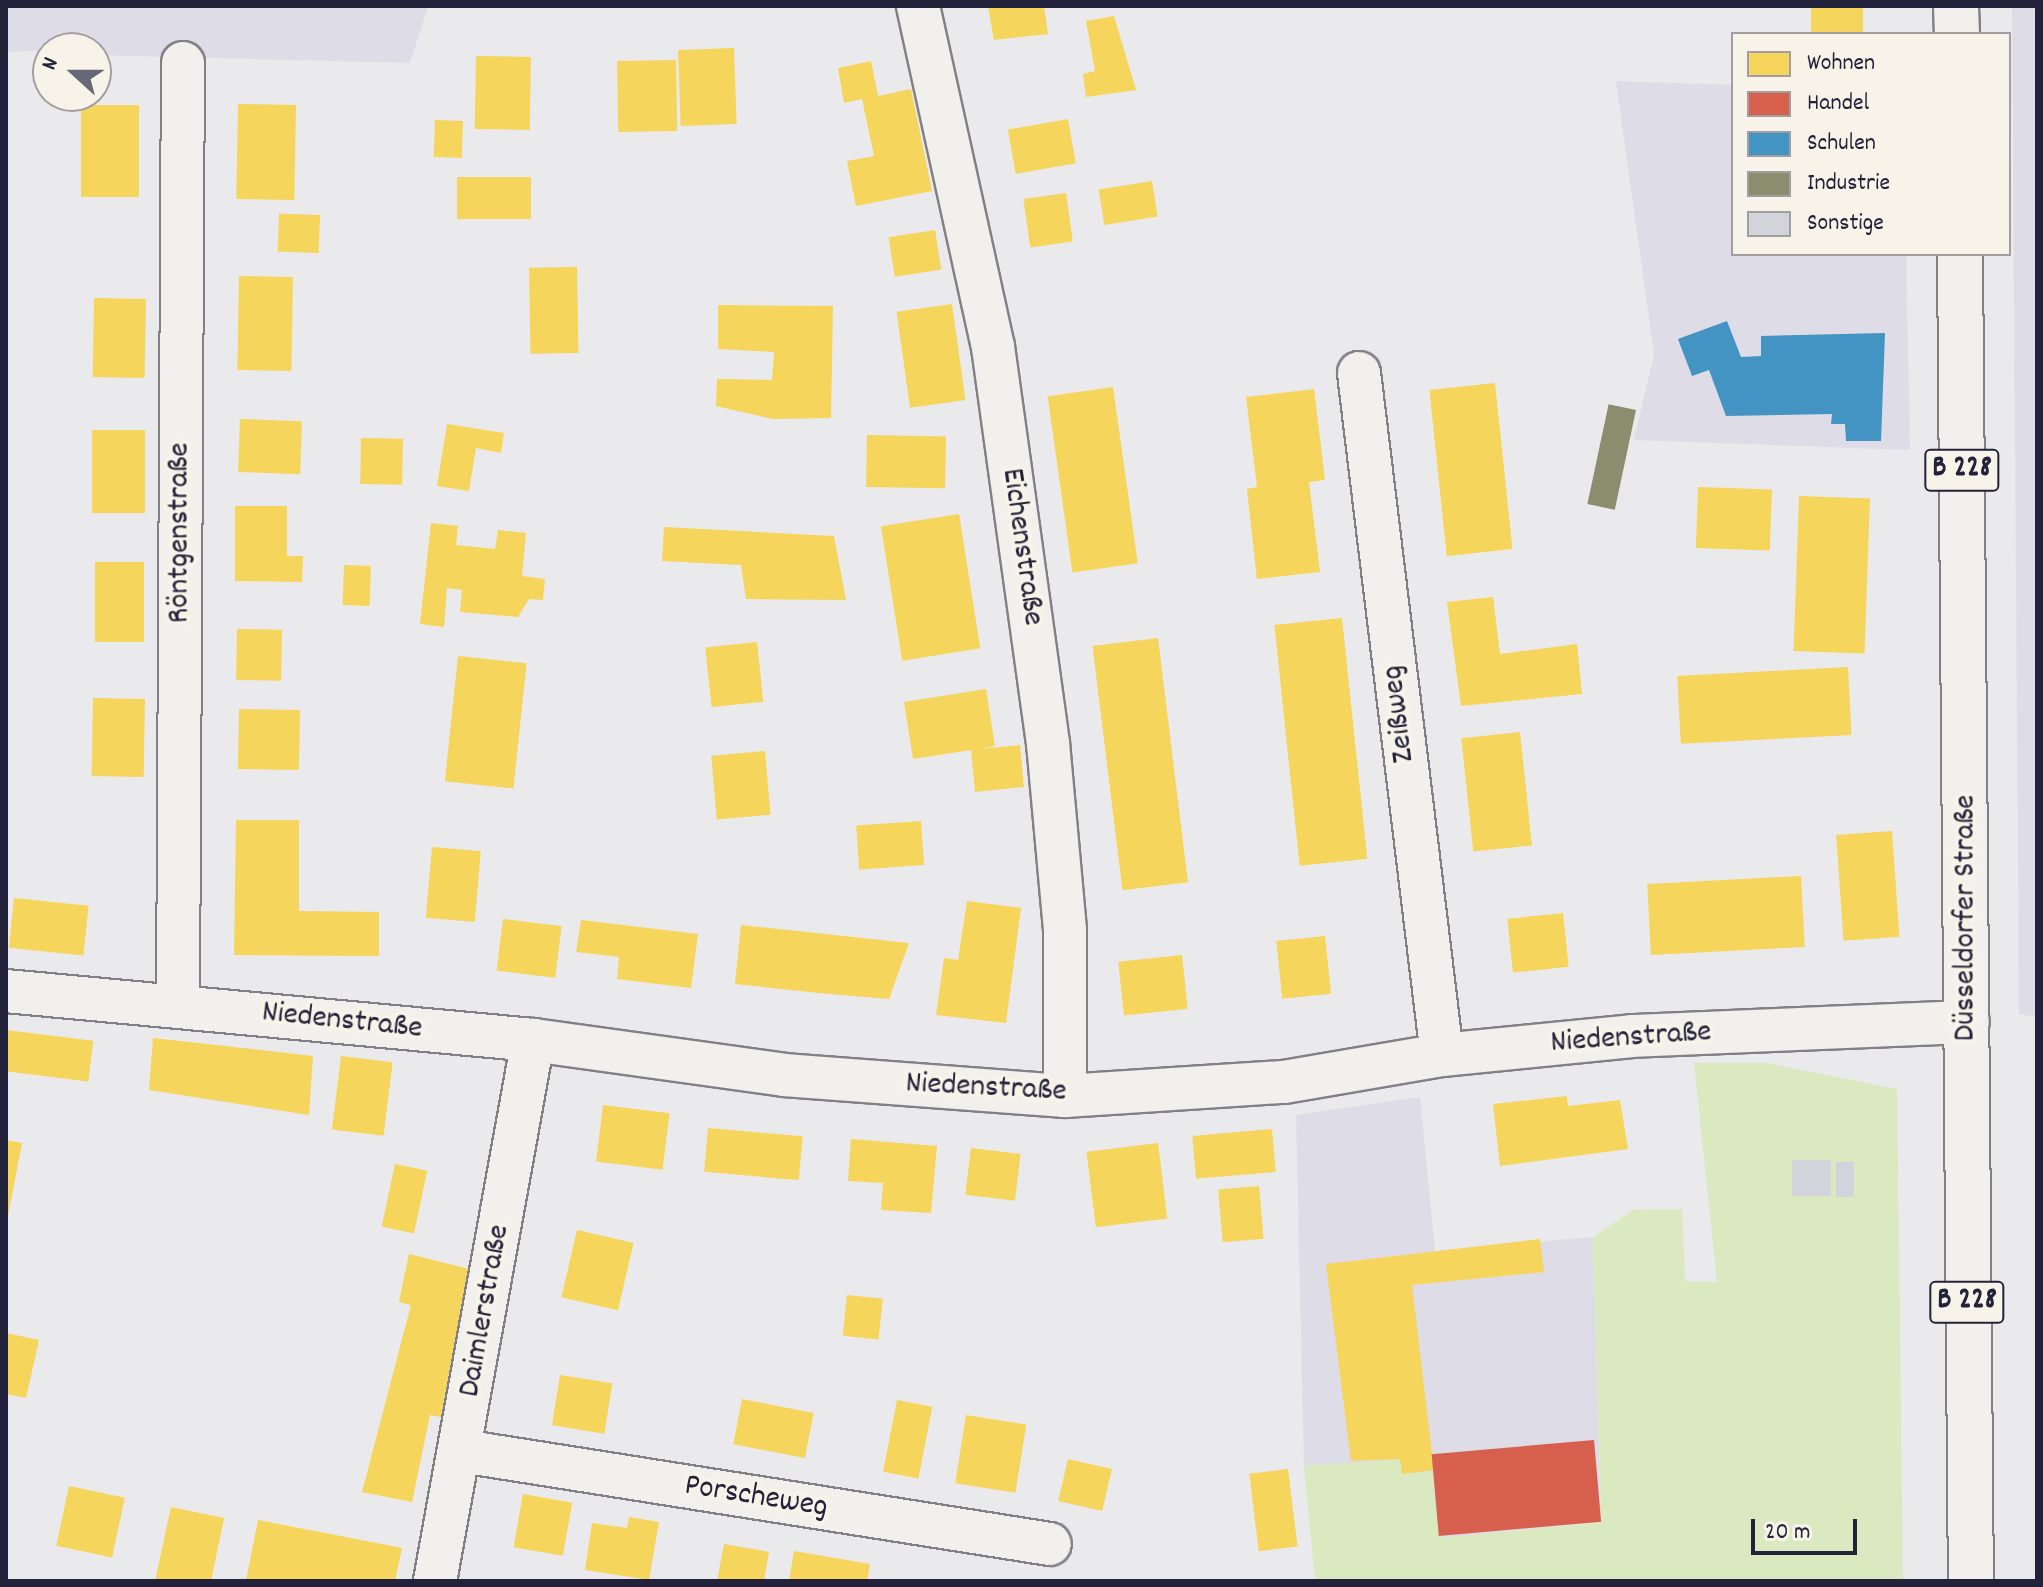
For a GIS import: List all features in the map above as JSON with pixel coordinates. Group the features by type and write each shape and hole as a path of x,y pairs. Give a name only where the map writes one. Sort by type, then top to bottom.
{"main road":[{"path":"1956,6 1957,32"},
{"name":"Düsseldorfer Straße","path":"1960,256 1971,1581"}],"street":[{"name":"Eichenstraße","path":"918,6 993,347 1048,743 1065,930 1065,1096"},
{"name":"Röntgenstraße","path":"178,1004 183,63"},
{"name":"Zeißweg","path":"1359,373 1442,1055"},
{"name":"Niedenstraße","path":"6,991 178,1004 533,1040 784,1075 1065,1096 1284,1082 1442,1055 1632,1036 1968,1022"},
{"name":"Daimlerstraße","path":"435,1581 462,1451 533,1040"},
{"name":"Porscheweg","path":"462,1451 1050,1544"}],"shaded area":[{"path":"6,6 428,6 410,63 112,55 112,32 32,32 32,51 6,52"},
{"path":"2012,6 2037,6 2037,1017 2019,1014"},
{"path":"1616,81 1731,85 1731,256 1906,256 1910,450 1634,440 1654,354"},
{"path":"1420,1097 1435,1251 1593,1237 1601,1522 1443,1538 1304,1466 1296,1115"}],"green space":[{"path":"1694,1063 1767,1063 1897,1089 1903,1581 1315,1581 1304,1466 1400,1459 1403,1474 1434,1470 1443,1538 1601,1522 1593,1237 1633,1210 1682,1209 1685,1281 1717,1282"}],"building: Wohnen":[{"path":"988,6 1044,6 1048,34 994,40"},
{"path":"1811,6 1863,6 1863,32 1811,32"},
{"path":"1114,16 1136,90 1086,97 1083,74 1095,71 1086,21"},
{"path":"734,48 737,124 681,126 678,50"},
{"path":"476,56 531,57 530,130 475,129"},
{"path":"676,60 677,131 618,132 617,61"},
{"path":"871,61 878,96 911,89 932,191 856,206 847,161 874,156 862,99 844,103 838,68"},
{"path":"238,104 296,105 294,200 236,199"},
{"path":"112,105 139,105 139,197 81,197 81,112 112,112"},
{"path":"1068,119 1076,163 1016,174 1008,130"},
{"path":"435,120 463,121 462,158 434,157"},
{"path":"457,177 531,177 531,219 457,219"},
{"path":"1152,181 1158,217 1104,225 1099,189"},
{"path":"1066,193 1073,242 1030,248 1023,199"},
{"path":"279,214 320,215 319,253 278,252"},
{"path":"935,230 941,270 895,277 889,237"},
{"path":"577,267 579,353 531,354 529,268"},
{"path":"239,276 293,277 291,371 237,370"},
{"path":"94,298 146,299 145,378 93,377"},
{"path":"952,304 965,400 910,408 897,312"},
{"path":"718,305 833,306 831,418 773,419 716,406 717,379 772,380 774,352 718,349"},
{"path":"1495,383 1512,549 1447,556 1429,390"},
{"path":"1113,387 1138,563 1072,572 1048,396"},
{"path":"1314,389 1325,480 1309,482 1320,572 1257,579 1247,489 1257,487 1246,397"},
{"path":"240,419 302,421 300,474 238,472"},
{"path":"447,424 504,433 501,453 476,448 469,491 437,486"},
{"path":"92,430 145,430 145,513 92,513"},
{"path":"867,435 946,436 945,488 866,487"},
{"path":"361,438 403,439 402,485 360,484"},
{"path":"1698,487 1772,490 1770,551 1696,548"},
{"path":"1799,496 1870,498 1865,653 1794,651"},
{"path":"235,506 287,506 287,556 303,556 302,582 235,581"},
{"path":"959,514 980,648 902,661 881,526"},
{"path":"431,523 458,526 456,545 495,549 498,530 526,533 522,576 545,579 543,600 529,599 518,617 460,612 462,590 447,588 444,627 420,624"},
{"path":"664,527 834,536 846,600 746,599 741,565 662,561"},
{"path":"95,562 144,562 144,642 95,642"},
{"path":"344,565 371,566 370,606 343,605"},
{"path":"1493,597 1500,654 1577,644 1582,694 1461,706 1447,602"},
{"path":"1342,618 1367,859 1300,866 1274,625"},
{"path":"237,629 282,630 281,681 236,680"},
{"path":"1158,638 1188,882 1122,890 1092,646"},
{"path":"757,642 763,702 712,707 705,647"},
{"path":"458,656 527,663 513,789 445,781"},
{"path":"1848,667 1852,735 1681,744 1677,676"},
{"path":"986,689 995,746 980,749 1020,745 1024,787 975,792 971,750 913,759 904,702"},
{"path":"93,698 145,699 144,777 92,776"},
{"path":"239,709 300,710 299,770 238,769"},
{"path":"1520,732 1532,845 1473,852 1461,738"},
{"path":"765,751 771,815 717,819 711,756"},
{"path":"236,820 299,820 299,911 379,912 379,956 234,955"},
{"path":"921,821 924,865 859,869 856,826"},
{"path":"1892,831 1899,937 1844,941 1836,835"},
{"path":"432,847 481,851 475,922 426,918"},
{"path":"1801,876 1805,947 1651,955 1647,884"},
{"path":"14,898 89,906 83,956 9,948"},
{"path":"967,901 1021,908 1006,1023 936,1015 944,958 958,960"},
{"path":"1563,913 1569,967 1513,973 1507,919"},
{"path":"503,919 562,926 555,978 497,971"},
{"path":"581,920 698,934 691,988 617,979 619,957 576,952"},
{"path":"741,925 909,943 889,999 735,984"},
{"path":"1325,936 1331,994 1282,999 1276,941"},
{"path":"1182,955 1188,1009 1124,1015 1118,962"},
{"path":"6,1030 93,1041 88,1081 6,1071"},
{"path":"153,1038 313,1056 309,1115 149,1090"},
{"path":"341,1056 393,1062 384,1136 332,1129"},
{"path":"1567,1096 1568,1106 1620,1100 1628,1149 1500,1166 1493,1104"},
{"path":"603,1105 670,1113 663,1170 596,1162"},
{"path":"708,1128 803,1136 799,1180 704,1172"},
{"path":"1272,1129 1276,1172 1196,1179 1192,1136"},
{"path":"851,1139 937,1146 931,1213 881,1210 883,1183 848,1181"},
{"path":"6,1140 22,1143 7,1221 6,1221"},
{"path":"1158,1143 1167,1218 1096,1227 1087,1152"},
{"path":"971,1148 1021,1154 1015,1201 965,1195"},
{"path":"395,1164 427,1171 414,1233 382,1227"},
{"path":"1259,1186 1264,1239 1223,1242 1218,1190"},
{"path":"577,1230 634,1243 618,1310 561,1297"},
{"path":"1540,1239 1544,1272 1412,1285 1434,1470 1402,1474 1400,1459 1351,1461 1326,1264"},
{"path":"409,1254 469,1269 441,1417 430,1415 412,1502 362,1492 411,1305 399,1302"},
{"path":"847,1295 883,1299 879,1340 843,1336"},
{"path":"6,1333 39,1340 26,1398 6,1394"},
{"path":"560,1375 612,1383 604,1434 552,1425"},
{"path":"742,1399 814,1413 805,1458 733,1444"},
{"path":"897,1400 932,1407 918,1479 883,1472"},
{"path":"966,1415 1026,1425 1015,1493 955,1483"},
{"path":"1068,1459 1112,1469 1102,1511 1058,1501"},
{"path":"1288,1469 1298,1546 1259,1551 1249,1474"},
{"path":"69,1486 125,1498 112,1558 56,1546"},
{"path":"523,1494 572,1503 563,1556 514,1547"},
{"path":"171,1507 224,1518 211,1581 155,1581"},
{"path":"629,1517 659,1522 649,1580 585,1570 592,1523 627,1528"},
{"path":"258,1520 402,1548 395,1581 246,1581"},
{"path":"724,1544 769,1552 764,1581 717,1581"},
{"path":"794,1551 870,1564 867,1581 789,1581"}],"building: Handel":[{"path":"1594,1440 1601,1522 1439,1536 1432,1454"}],"building: Schulen":[{"path":"1727,321 1741,357 1761,356 1761,336 1885,333 1881,441 1846,441 1845,424 1831,424 1832,414 1726,416 1709,370 1692,376 1678,339"}],"building: Industrie":[{"path":"1609,404 1636,410 1615,510 1587,504"}],"building: Sonstige":[{"path":"1792,1160 1831,1160 1831,1196 1792,1196"},
{"path":"1836,1162 1854,1162 1854,1197 1836,1197"}]}
